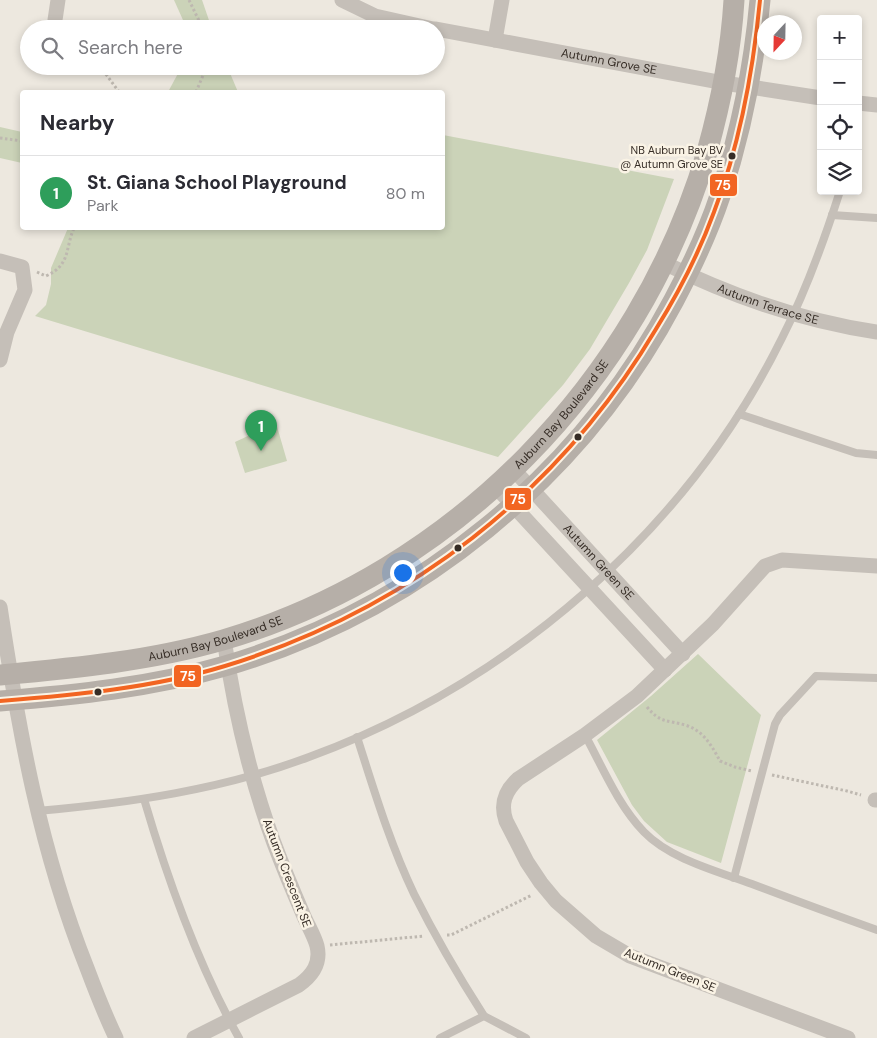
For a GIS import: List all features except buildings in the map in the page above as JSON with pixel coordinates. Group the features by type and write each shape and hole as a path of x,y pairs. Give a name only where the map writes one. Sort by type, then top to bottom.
{"street":[{"path":"55,20 58,0"},
{"name":"Autumn Grove SE","path":"342,0 375,16 393,20"},
{"path":"495,40 502,0"},
{"name":"Auburn Bay Boulevard SE","path":"5,675 128,662 166,654 224,639 306,609 375,574 415,549 496,487 562,419 602,367 632,322 664,263 680,229 698,179 724,83 730,49 734,0"},
{"name":"Auburn Bay Boulevard SE","path":"7,700 116,689 168,680 227,665 274,650 347,618 406,586 486,529 531,489 571,448 620,387 641,357 687,274 720,197 736,144 755,52 760,0"},
{"name":"Autumn Grove SE","path":"445,31 749,88 817,97"},
{"path":"862,106 877,105"},
{"path":"0,261 22,267 25,290 7,332 0,360"},
{"name":"Autumn Terrace SE","path":"664,263 749,300 793,314 877,332"},
{"name":"Autumn Green SE","path":"514,470 683,654"},
{"name":"Autumn Green SE","path":"496,487 665,670"},
{"name":"Autumn Green SE","path":"848,1038 630,956 596,936 556,900 541,883 527,862 506,821 503,814 503,804 508,790 518,779 585,735 636,696 683,654 765,566 782,560 798,560 877,566"},
{"path":"0,608 7,700 66,914 107,1021 116,1038"},
{"name":"Autumn Crescent SE","path":"194,1038 299,984 310,977 317,961 316,946 283,866 253,775 238,717 227,665 224,639"}],"lane":[{"path":"37,811 144,799 212,786 309,757 380,728 429,702 489,666 557,617 608,572 641,538 704,462 739,414 766,369 793,314 818,256 839,195"},
{"path":"832,215 877,218"},
{"path":"739,414 856,454 877,455"},
{"path":"734,878 775,724 780,715 816,676 877,678"},
{"path":"585,735 630,815 645,833 662,847 678,856 734,878 877,930"},
{"path":"358,737 392,840 414,894 459,977 484,1016 526,1038"},
{"path":"144,799 160,853 188,930 239,1038"},
{"path":"440,1038 484,1016"}],"path":[{"path":"189,0 199,20"},
{"path":"107,75 118,90"},
{"path":"197,90 203,75"},
{"path":"0,138 20,141"},
{"path":"22,267 46,276 53,273 61,266 67,255 73,230"},
{"path":"636,696 661,720 686,725 699,732 711,744 720,761 735,767 846,791 876,800"}],"green space":[{"path":"174,0 202,0 209,20 183,20"},
{"path":"177,75 231,75 237,90 169,90"},
{"path":"0,127 20,132 20,163 0,158"},
{"path":"445,135 674,179 647,250 590,349 563,385 498,457 35,316 46,305 51,284 51,268 67,230 445,230"},
{"path":"276,423 287,461 245,473 235,442"},
{"path":"698,654 761,715 721,863 667,842 644,821 632,805 597,740 651,696"}],"transit line":[{"name":"75","path":"0,701 114,690 170,680 225,666 292,642 355,613 416,578 472,538 525,493 573,443 617,388 681,287 708,227 731,160 744,108 754,54 760,0"}],"place":[{"name":"NB Auburn Bay BV @ Autumn Grove SE","path":"732,156"},
{"name":"St. Giana School Playground","path":"261,451"}]}
